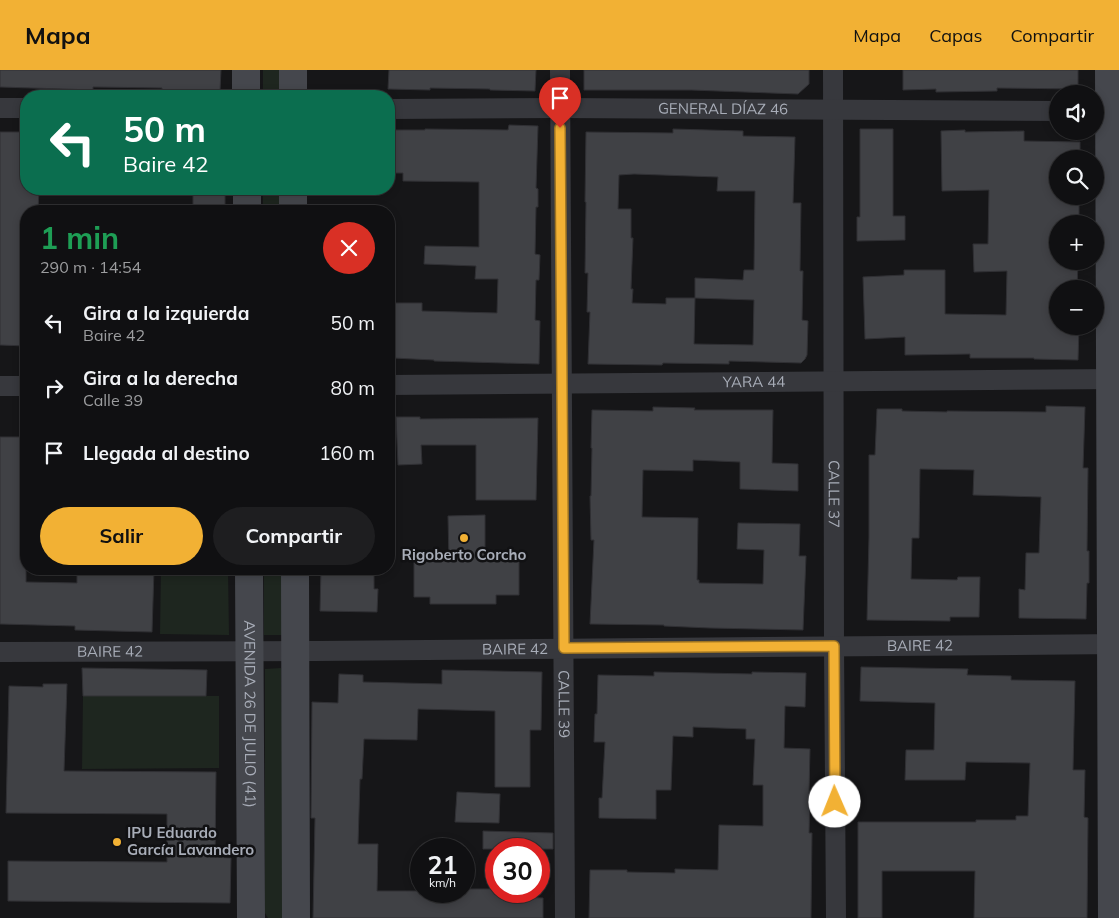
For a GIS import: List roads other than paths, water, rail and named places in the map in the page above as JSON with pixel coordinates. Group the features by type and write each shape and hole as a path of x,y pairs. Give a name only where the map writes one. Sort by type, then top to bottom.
{"main road":[{"path":"246,70 246,90"},
{"path":"293,70 293,90"},
{"path":"1109,70 1108,111 1115,379 1112,918"},
{"name":"AVENIDA 26 DE JULIO (41)","path":"249,575 251,918"},
{"path":"295,575 296,918"}],"street":[{"name":"CALLE 39","path":"560,70 565,918"},
{"name":"CALLE 37","path":"833,70 836,918"},
{"path":"0,108 20,108"},
{"name":"GENERAL DÍAZ 46","path":"395,109 1049,111"},
{"name":"YARA 44","path":"395,385 1115,379"},
{"path":"0,386 20,386"},
{"name":"BAIRE 42","path":"0,652 1115,644"}],"place":[{"name":"Rigoberto Corcho","path":"464,538"},
{"name":"IPU Eduardo García Lavandero","path":"117,842"}]}
